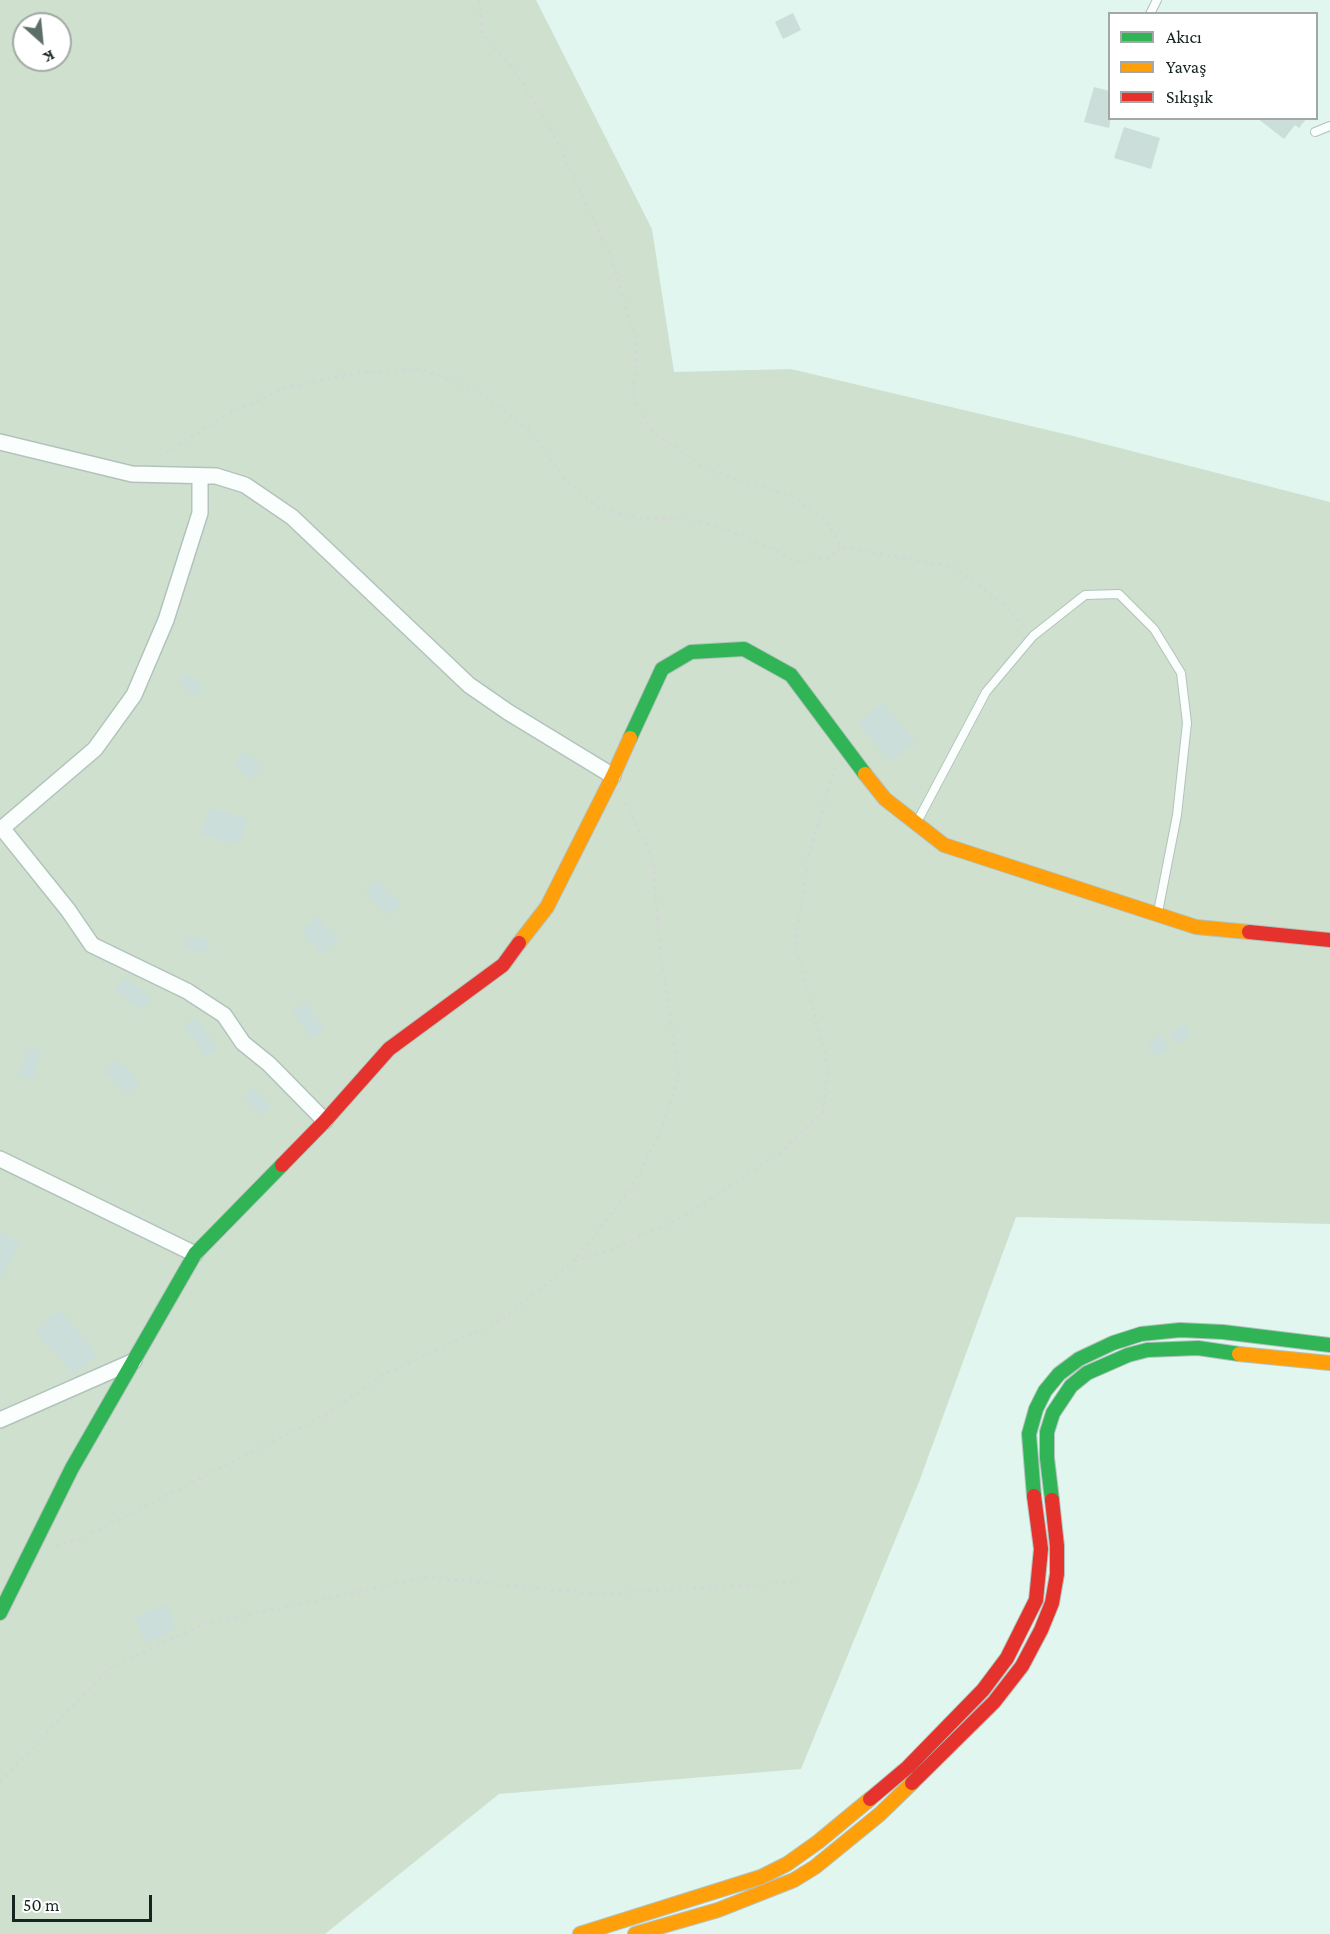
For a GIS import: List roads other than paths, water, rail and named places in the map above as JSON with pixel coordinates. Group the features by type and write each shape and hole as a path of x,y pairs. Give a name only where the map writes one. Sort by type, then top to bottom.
{"main road":[{"path":"0,1613 72,1468 195,1254 325,1121 389,1049 503,965 547,907 613,776 662,669 691,652 744,649 791,675 842,746 885,799 944,845 1196,927 1330,940"},
{"path":"580,1934 761,1877 787,1864 818,1842 908,1767 983,1690 1022,1632 1036,1600 1041,1549 1032,1481 1029,1434 1036,1409 1045,1390 1059,1374 1080,1359 1140,1334 1180,1330 1223,1332 1330,1345"},
{"path":"635,1934 740,1902 794,1880 815,1867 880,1814 960,1737 994,1701 1022,1666 1052,1603 1057,1574 1057,1546 1047,1458 1047,1432 1053,1413 1071,1386 1087,1373 1128,1354 1147,1350 1198,1348 1330,1363"}],"street":[{"path":"0,442 132,474 216,476 245,485 292,517 470,685 508,712 613,776"},
{"path":"200,477 200,513 166,620 134,695 95,749 1,829 68,910 92,945 187,991 224,1015 243,1043 269,1064 325,1121"},
{"path":"0,1159 195,1254"},
{"path":"0,1420 134,1360"}],"lane":[{"path":"1315,132 1330,126"},
{"path":"916,823 986,692 1033,636 1085,595 1119,594 1154,629 1181,674 1187,723 1177,815 1157,914"}]}
